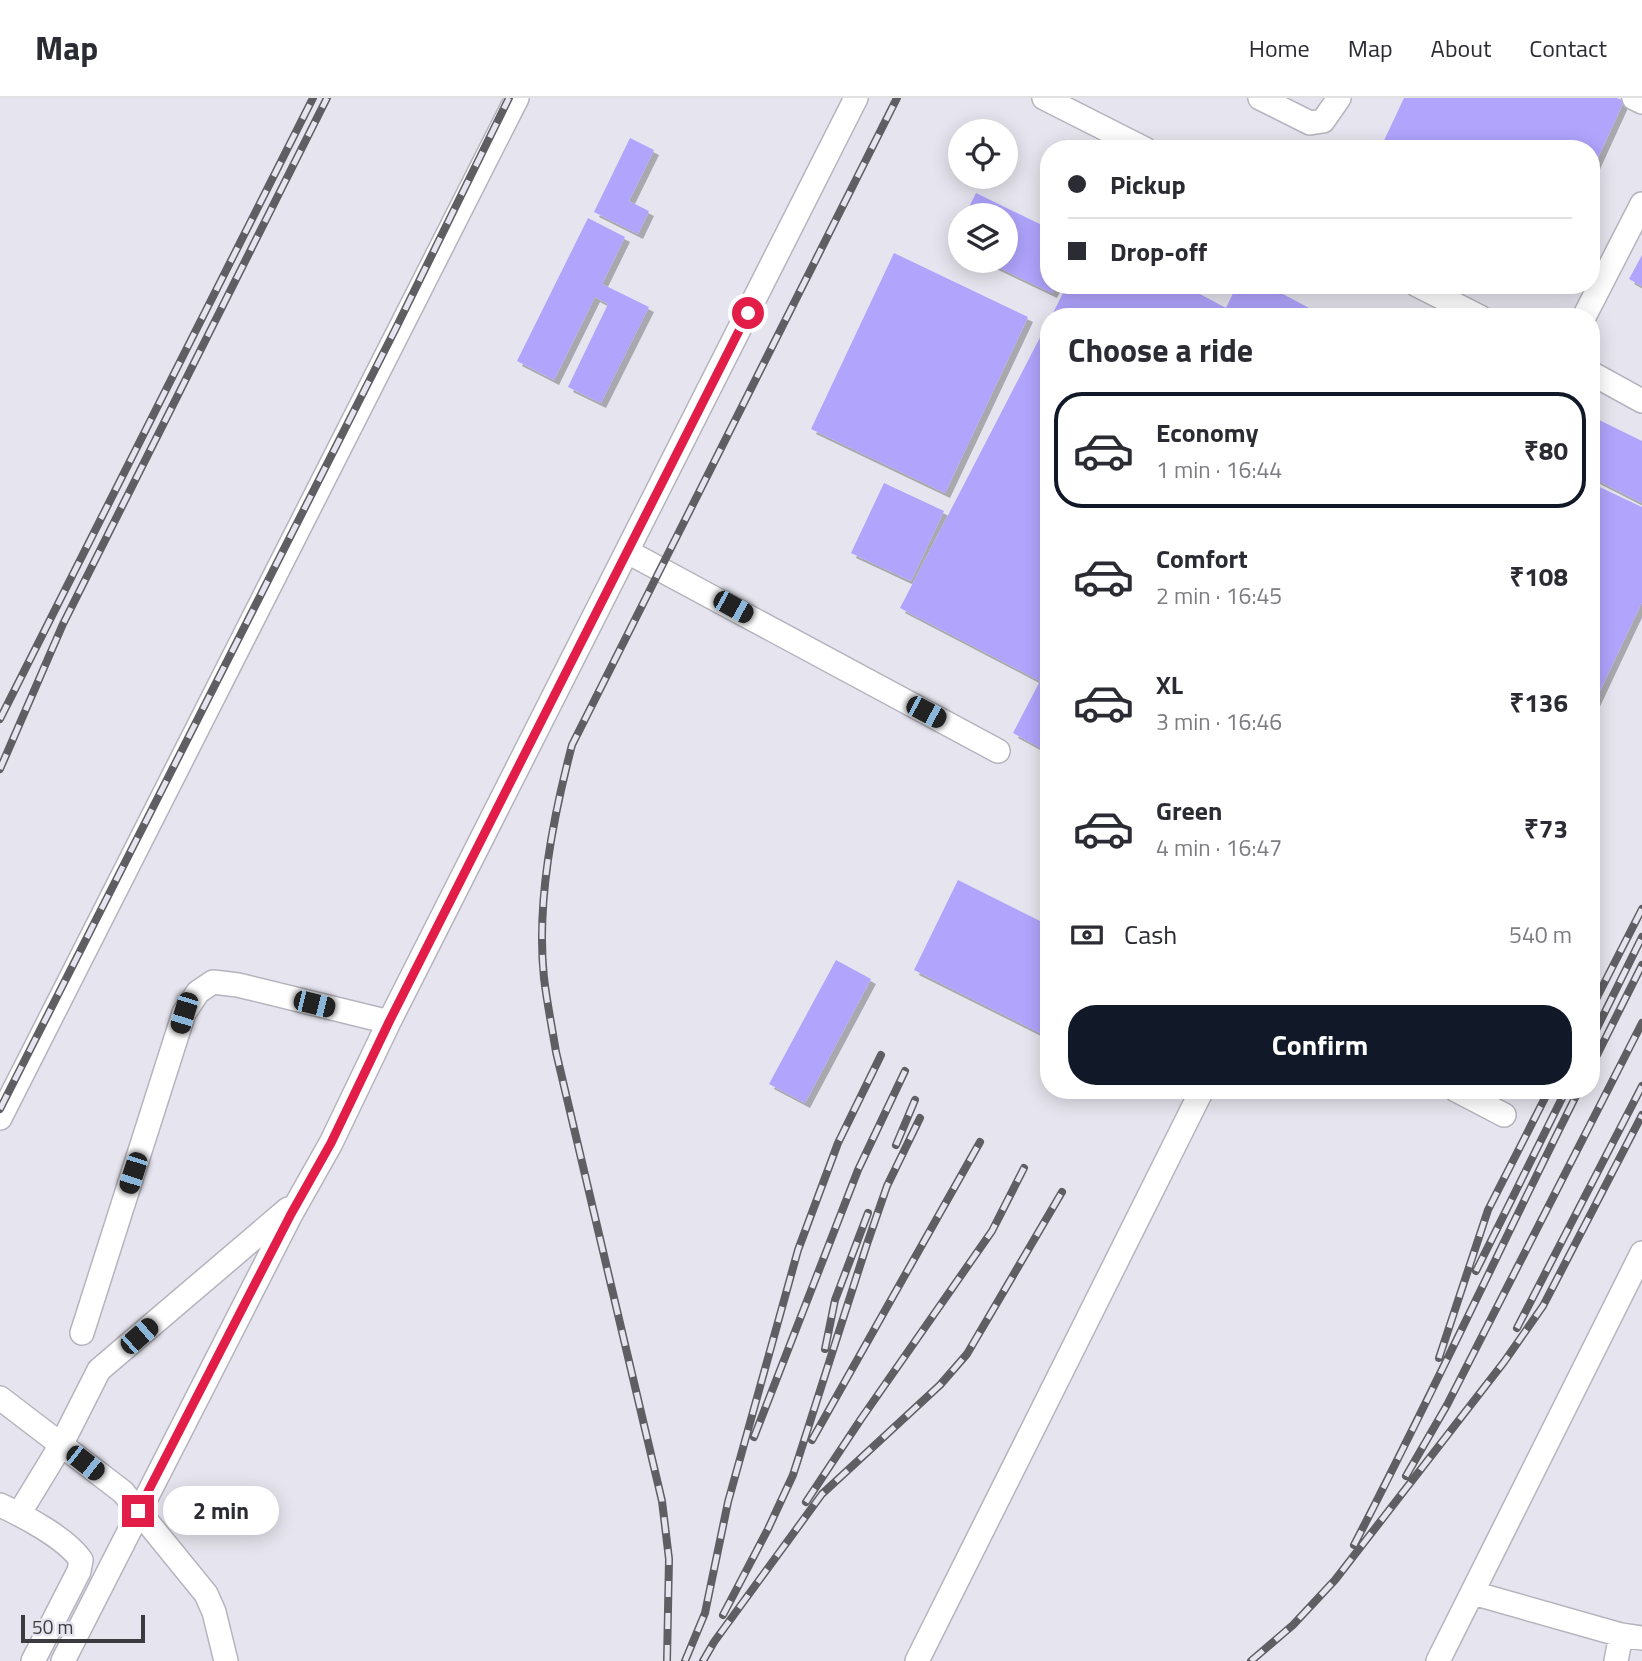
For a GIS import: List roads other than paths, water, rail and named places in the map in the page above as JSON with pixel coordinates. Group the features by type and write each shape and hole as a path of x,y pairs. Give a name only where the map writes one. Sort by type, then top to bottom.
{"lane":[{"path":"0,1118 517,98"},
{"path":"63,1661 138,1511 331,1143 389,1022 856,98"},
{"path":"1044,98 1127,140"},
{"path":"1260,98 1310,123 1322,121 1339,98"},
{"path":"1634,98 1642,102"},
{"path":"1600,286 1642,204"},
{"path":"1435,294 1462,308"},
{"path":"1600,378 1642,401"},
{"path":"628,552 998,751"},
{"path":"82,1333 184,1013 198,992 213,982 238,985 389,1022"},
{"path":"917,1661 1198,1099"},
{"path":"1473,1099 1504,1115"},
{"path":"33,1661 79,1571 80,1560 72,1549 10,1509 61,1444 99,1370 299,1200"},
{"path":"1438,1661 1642,1254"},
{"path":"0,1398 123,1492 206,1594 214,1612 226,1661"},
{"path":"1473,1593 1632,1636 1616,1661"}],"railway":[{"path":"0,719 313,98"},
{"path":"0,769 63,624 327,98"},
{"path":"0,1109 395,330 509,98"},
{"path":"667,1661 669,1559 662,1501 556,1052 544,978 542,920 548,861 558,802 572,745 897,98"},
{"path":"1600,991 1642,909"},
{"path":"1600,1022 1642,937"},
{"path":"1600,1049 1642,965"},
{"path":"1406,1476 1447,1405 1642,1023"},
{"path":"685,1661 705,1613 728,1502 798,1250 838,1143 881,1055"},
{"path":"754,1437 858,1170 905,1071"},
{"path":"1517,1328 1642,1086"},
{"path":"1439,1358 1488,1210 1544,1099"},
{"path":"1476,1271 1562,1099"},
{"path":"1354,1545 1575,1099"},
{"path":"896,1145 915,1100"},
{"path":"1251,1661 1293,1625 1335,1580 1504,1362 1543,1306 1642,1115"},
{"path":"723,1615 793,1475 887,1186 920,1118"},
{"path":"812,1440 980,1142"},
{"path":"806,1502 992,1231 1024,1168"},
{"path":"703,1661 822,1494 940,1385 967,1354 1062,1192"},
{"path":"825,1349 835,1300 868,1213"}]}
